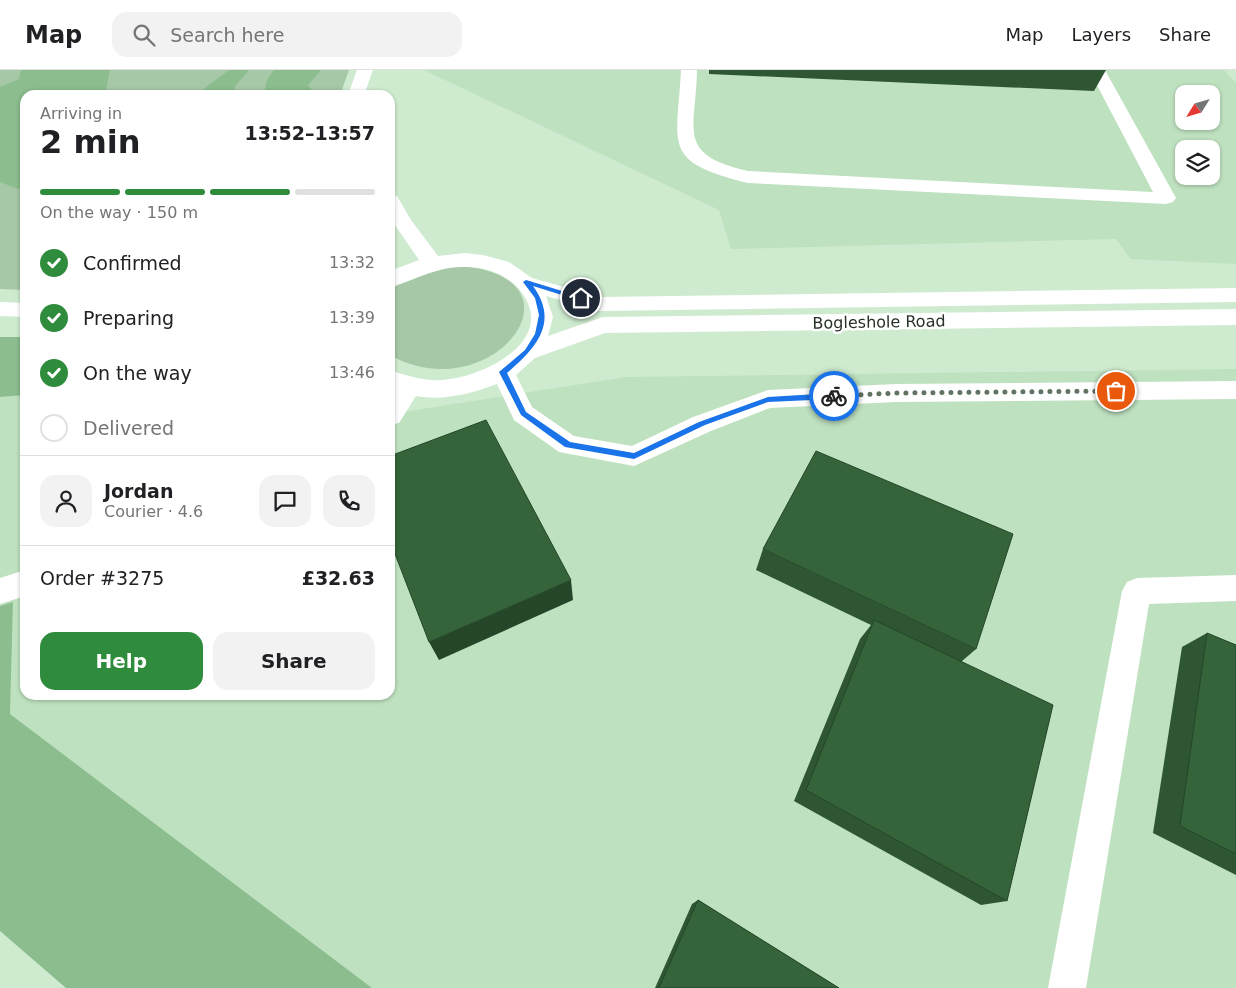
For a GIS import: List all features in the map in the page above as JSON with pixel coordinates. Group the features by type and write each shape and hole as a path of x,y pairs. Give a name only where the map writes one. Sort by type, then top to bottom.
{"street":[{"path":"358,90 365,70"},
{"path":"690,70 686,141 696,157 720,170 748,177 1166,198 1097,70"},
{"path":"395,209 402,222 432,263"},
{"path":"395,277 406,271 432,263 458,260 485,263 508,270 526,282 538,298 542,315 538,334 528,352 503,372 473,384 441,389 399,383 395,398"},
{"name":"Bogleshole Road","path":"526,282 600,304 1236,295"},
{"path":"0,309 20,310"},
{"name":"Bogleshole Road","path":"528,352 603,325 1236,317"},
{"path":"503,372 524,413 568,445 634,456 702,424 768,399 896,393 1236,390"},
{"path":"0,591 20,585"},
{"path":"1066,988 1137,590 1236,588"}],"shaded area":[{"path":"0,70 349,70 342,90 20,90 20,290 0,289"},
{"path":"21,70 110,70 106,90 20,90 20,190 0,182 0,87 19,79"},
{"path":"229,70 249,70 235,86 235,90 204,90"},
{"path":"274,70 321,70 308,85 312,90 265,90 267,80"},
{"path":"424,70 1224,70 1236,83 1236,264 1131,259 1116,239 731,249 719,210"},
{"path":"461,266 500,276 520,293 524,314 513,336 492,355 462,367 428,368 395,357 395,287 414,276 432,270"},
{"path":"0,337 20,337 20,395 0,397"},
{"path":"1236,369 1236,988 372,988 10,714 13,603 0,606 0,397 20,395 20,700 395,700 395,413 626,377"},
{"path":"13,602 10,714 372,988 66,988 0,931 0,606"}],"building":[{"path":"486,420 571,580 429,642 395,554 395,454"},
{"path":"816,451 1013,534 976,649 763,549"},
{"path":"874,620 1053,705 1007,901 806,790"},
{"path":"1207,633 1236,645 1236,854 1180,826"},
{"path":"698,900 839,988 659,988"}],"way so far":[{"path":"834,396 896,393 1116,391"}],"route":[{"path":"581,298 526,282 538,298 542,315 538,334 528,352 503,372 524,413 568,445 634,456 702,424 768,399 834,396"}]}
